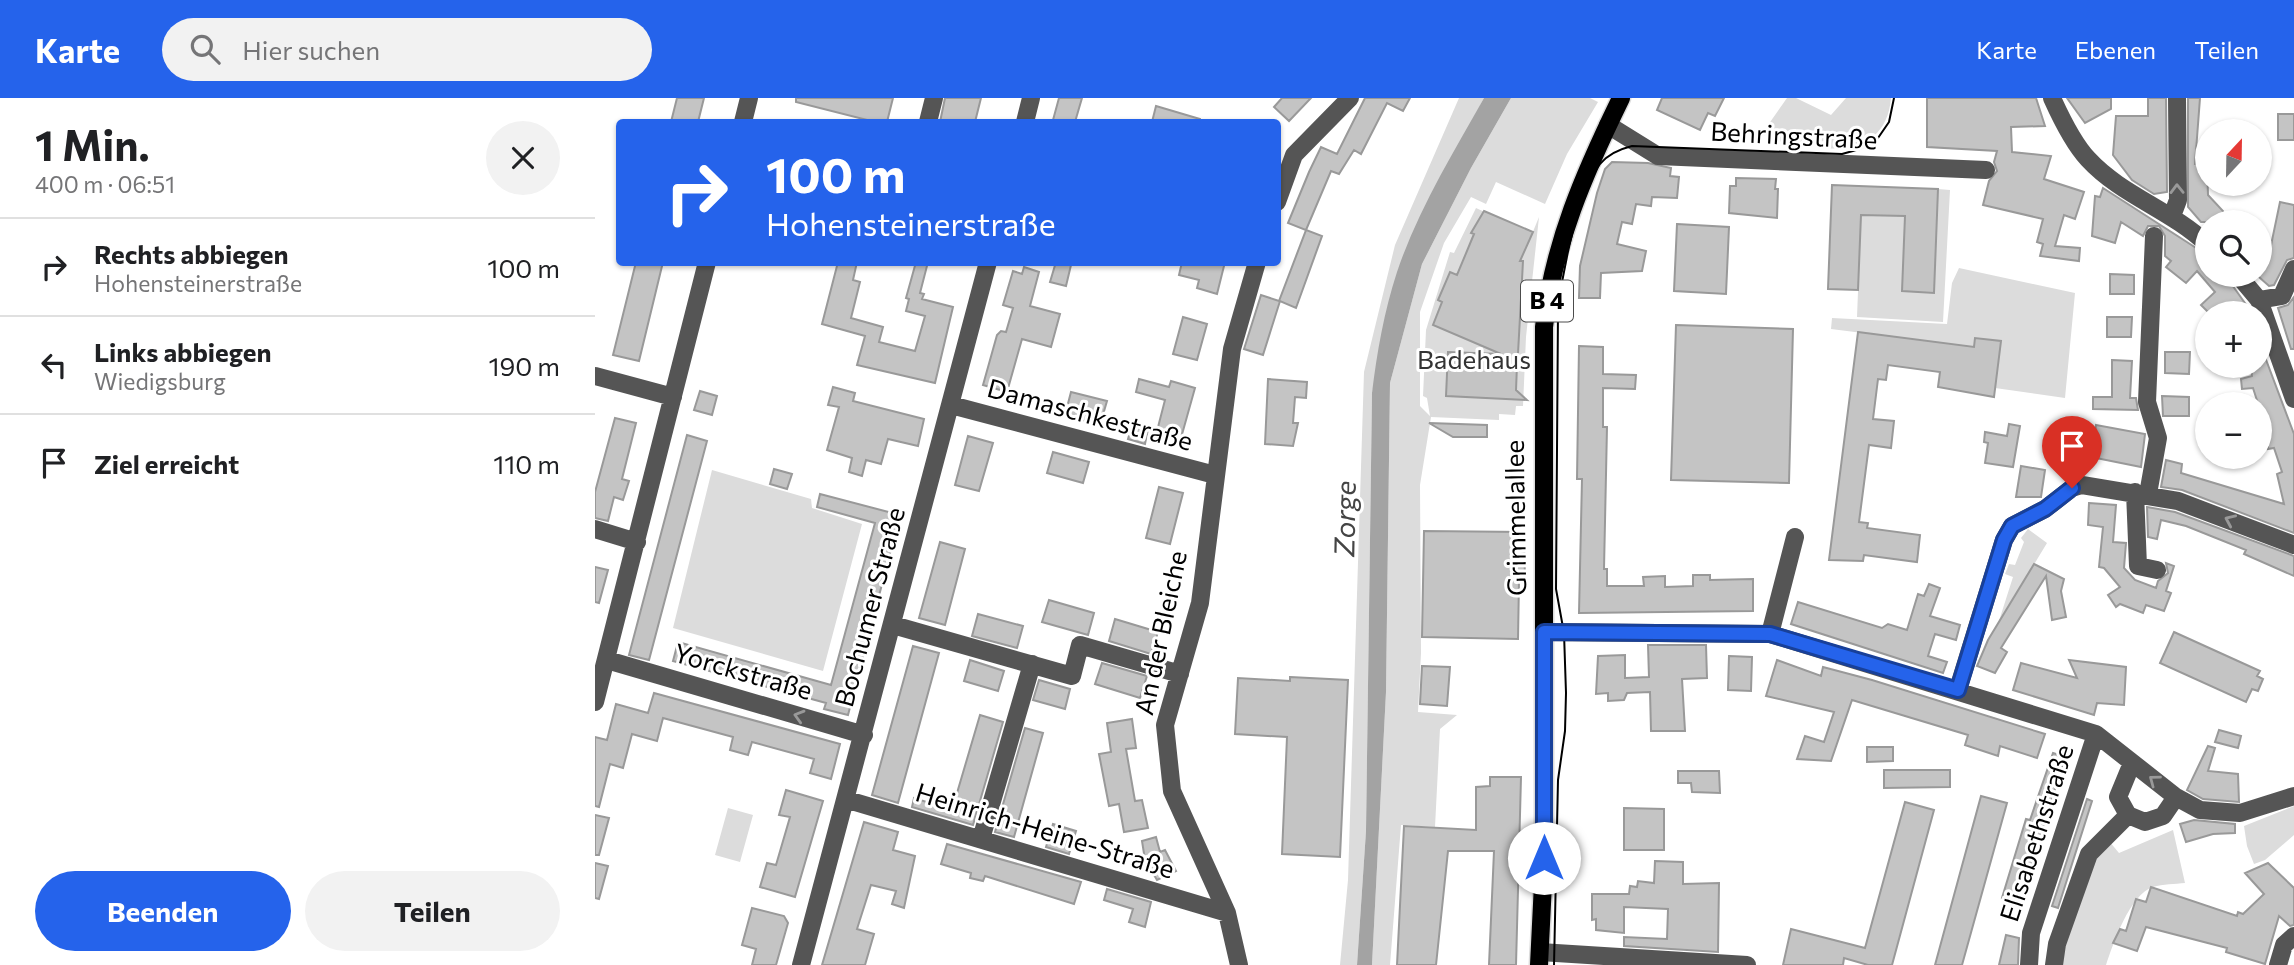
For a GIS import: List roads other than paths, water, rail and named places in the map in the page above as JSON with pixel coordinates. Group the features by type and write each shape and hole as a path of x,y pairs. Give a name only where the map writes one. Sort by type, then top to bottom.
{"main road":[{"name":"Grimmelallee","path":"1540,958 1544,863 1541,423 1544,327 1549,282 1566,222 1621,98"}],"street":[{"path":"744,119 749,98"},
{"path":"929,119 934,98"},
{"path":"1026,119 1031,98"},
{"path":"1281,191 1294,155 1350,98"},
{"path":"2052,98 2086,157 2098,169 2195,235"},
{"path":"2168,216 2178,200 2176,98"},
{"name":"Behringstraße","path":"1608,125 1658,156 1986,170"},
{"path":"2154,236 2147,402 2158,438 2141,493 2138,566 2157,570"},
{"path":"595,702 706,266"},
{"name":"Bochumer Straße","path":"801,965 848,800 987,266"},
{"name":"An der Bleiche","path":"1239,965 1227,913 1172,791 1165,725 1200,603 1232,349 1256,266"},
{"path":"2259,300 2282,296 2294,269"},
{"path":"2248,287 2259,300 2294,400"},
{"path":"595,376 673,397"},
{"name":"Damaschkestraße","path":"951,405 1215,475"},
{"path":"1958,690 2004,540 2012,526 2045,509 2072,488 2083,485 2141,493 2218,514 2294,545"},
{"path":"595,529 637,542"},
{"path":"1770,634 1795,537"},
{"path":"893,625 1072,676 1080,645 1180,674"},
{"path":"1544,632 1770,634 2096,734"},
{"name":"Yorckstraße","path":"607,660 864,735"},
{"path":"981,839 1032,664"},
{"name":"Elisabethstraße","path":"2029,965 2031,933 2096,734 2176,797 2200,810 2240,813 2294,796"},
{"path":"2132,763 2118,797 2128,815 2145,821 2163,816 2176,797"},
{"name":"Heinrich-Heine-Straße","path":"848,800 1227,913"},
{"name":"Elisabethstraße","path":"2055,965 2057,944 2089,854 2128,815"},
{"path":"2277,965 2284,945 2294,936"},
{"name":"Grimmelallee","path":"1540,958 1747,965"}],"tram line":[{"path":"1554,965 1558,780 1565,731 1566,693 1564,633 1556,589 1558,309 1567,254 1584,194 1603,160 1632,146 1842,154 1860,149 1878,138 1889,122 1894,98"}],"park label":[{"name":"Badehaus","path":"1474,360"}],"water label":[{"name":"Zorge","path":"1345,519"}]}
